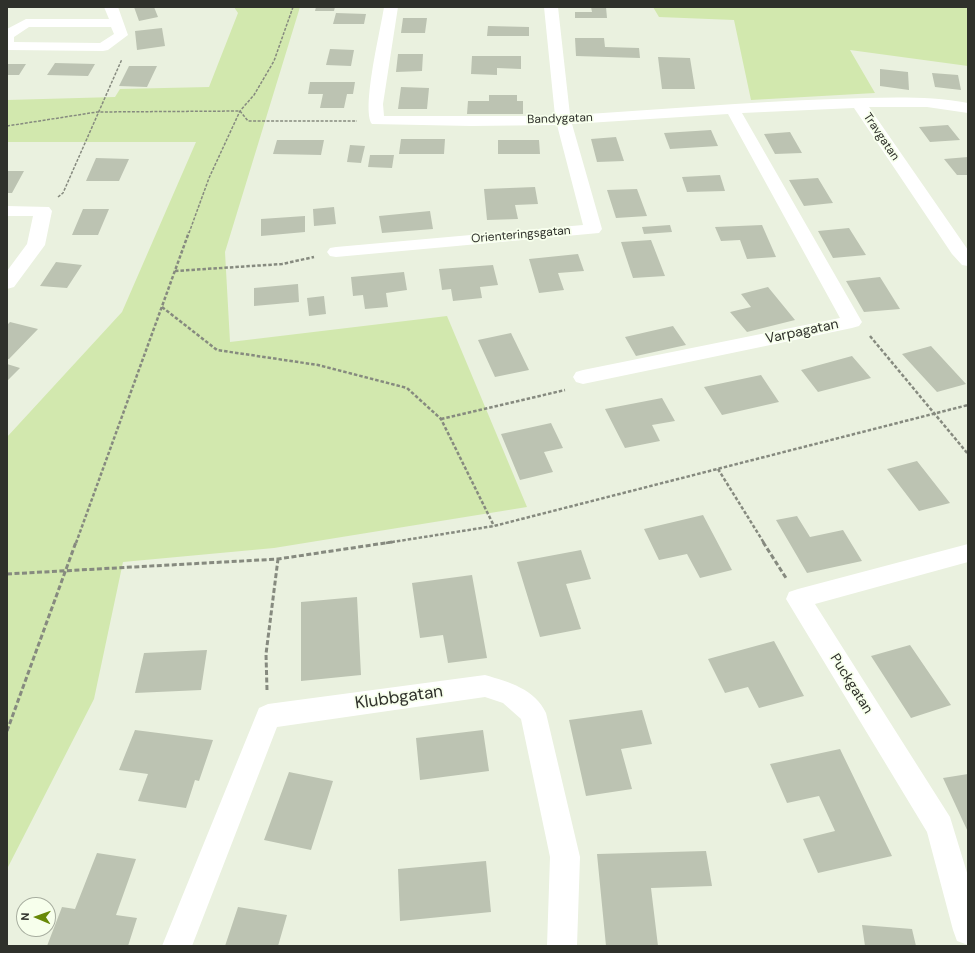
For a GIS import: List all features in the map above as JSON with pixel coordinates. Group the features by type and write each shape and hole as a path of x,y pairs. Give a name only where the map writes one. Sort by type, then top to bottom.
{"street":[{"path":"111,7 119,29"},
{"path":"377,121 375,104 390,7"},
{"path":"551,7 563,120"},
{"path":"26,23 119,29 103,47 7,46 7,35 26,23"},
{"name":"Bandygatan","path":"377,121 563,120 734,110 796,104 858,103"},
{"name":"Travgatan","path":"858,103 911,103 955,105 968,108"},
{"name":"Travgatan","path":"858,103 958,250 968,261"},
{"name":"Varpagatan","path":"583,377 852,322 734,110"},
{"name":"Orienteringsgatan","path":"336,252 593,229 563,120"},
{"path":"7,211 43,211 36,245 7,283"},
{"path":"798,599 968,553"},
{"name":"Puckgatan","path":"798,599 940,827 968,930"},
{"name":"Klubbgatan","path":"268,716 485,686 511,694 533,713 565,857 562,946"},
{"path":"177,946 268,716"}],"path":[{"path":"7,731 209,178 240,111 254,95 274,61 293,7"},
{"path":"43,211 63,193 125,52 119,29"},
{"path":"7,126 98,112 240,111"},
{"path":"240,111 248,121 377,121"},
{"path":"175,271 282,264 336,252"},
{"path":"162,307 217,350 318,365 406,388 441,419 494,526"},
{"path":"852,322 866,331 968,454"},
{"path":"441,419 564,391 583,377"},
{"path":"7,574 65,572 278,559 494,526 968,405"},
{"path":"718,469 798,599"},
{"path":"268,716 266,654 278,559"}],"green space":[{"path":"234,7 300,7 225,252 230,342 447,316 527,507 274,548 123,562 94,699 7,869 7,437 122,312 196,142 7,142 7,100 115,97 120,89 209,87 238,13"},
{"path":"653,7 968,7 968,66 850,50 875,93 751,100 734,20 659,17"}],"building":[{"path":"134,7 154,7 158,17 139,21"},
{"path":"316,7 335,7 334,11 315,11"},
{"path":"591,7 606,7 607,18 575,18 575,12 592,12"},
{"path":"336,13 366,14 364,24 333,24"},
{"path":"403,18 427,18 425,33 401,33"},
{"path":"488,26 529,27 529,36 487,36"},
{"path":"162,28 165,46 137,50 135,31"},
{"path":"575,38 604,38 605,47 639,48 640,58 576,56"},
{"path":"330,49 354,50 351,66 326,65"},
{"path":"398,54 423,54 422,71 396,72"},
{"path":"472,56 521,56 521,69 497,68 497,75 471,74"},
{"path":"658,57 690,58 695,89 662,89"},
{"path":"55,63 95,64 88,76 47,75"},
{"path":"7,64 26,64 19,75 7,75"},
{"path":"129,66 157,66 147,87 119,86"},
{"path":"880,69 908,72 909,90 880,86"},
{"path":"932,73 958,75 961,90 935,87"},
{"path":"310,82 355,82 353,94 347,94 344,108 320,108 323,94 308,94"},
{"path":"401,87 429,88 427,109 398,109"},
{"path":"489,95 517,95 517,101 523,101 523,114 467,114 468,101 489,101"},
{"path":"948,125 960,140 930,142 919,127"},
{"path":"711,130 718,146 670,149 664,133"},
{"path":"790,132 802,153 775,154 764,134"},
{"path":"616,137 624,161 597,162 591,139"},
{"path":"401,139 445,139 444,154 399,154"},
{"path":"277,140 324,140 321,155 273,154"},
{"path":"498,140 539,140 540,154 498,154"},
{"path":"350,145 365,146 361,163 347,162"},
{"path":"370,155 394,155 392,168 368,167"},
{"path":"968,157 968,175 957,175 944,159"},
{"path":"96,158 129,159 119,181 86,181"},
{"path":"7,171 24,171 12,193 7,193"},
{"path":"720,175 725,191 687,192 682,177"},
{"path":"818,178 833,203 804,206 789,180"},
{"path":"535,187 538,204 515,205 518,219 487,220 484,189"},
{"path":"637,189 647,216 616,218 607,190"},
{"path":"334,207 336,224 314,226 313,209"},
{"path":"83,209 109,209 98,235 72,235"},
{"path":"430,211 433,229 382,233 379,216"},
{"path":"305,216 305,232 261,236 261,219"},
{"path":"670,225 672,232 644,234 642,227"},
{"path":"762,225 776,257 747,259 740,240 721,241 715,227"},
{"path":"849,228 866,255 833,258 818,231"},
{"path":"651,240 665,276 633,278 621,242"},
{"path":"578,254 584,271 558,273 564,290 539,293 529,259"},
{"path":"56,262 82,265 67,288 40,286"},
{"path":"493,265 498,285 480,287 482,298 453,301 451,289 442,290 439,269"},
{"path":"404,272 407,290 386,293 388,307 365,309 363,295 353,296 351,277"},
{"path":"880,277 900,309 864,312 846,281"},
{"path":"298,284 299,302 254,306 254,288"},
{"path":"768,287 795,320 747,332 730,312 751,307 741,294"},
{"path":"324,296 326,314 309,316 307,298"},
{"path":"10,322 38,329 9,359 7,359 7,325"},
{"path":"673,326 686,345 636,356 625,337"},
{"path":"511,333 529,370 495,377 478,340"},
{"path":"931,346 966,384 937,392 902,354"},
{"path":"852,356 871,378 818,392 801,370"},
{"path":"7,364 20,368 7,381"},
{"path":"761,375 779,402 722,415 704,387"},
{"path":"662,398 675,421 652,425 660,441 625,448 605,409"},
{"path":"551,423 563,448 544,452 553,472 520,480 501,434"},
{"path":"917,461 950,503 919,511 887,469"},
{"path":"703,515 732,570 700,578 687,554 659,560 644,529"},
{"path":"797,516 810,537 843,530 862,561 807,573 776,520"},
{"path":"581,550 591,579 566,584 581,629 540,637 517,562"},
{"path":"472,575 487,658 448,663 443,635 420,638 412,583"},
{"path":"357,597 361,675 301,681 301,602"},
{"path":"774,641 804,696 759,708 748,687 725,693 708,659"},
{"path":"910,645 951,705 911,718 871,656"},
{"path":"207,650 201,690 135,693 144,653"},
{"path":"642,710 652,744 621,749 632,789 586,796 569,720"},
{"path":"135,730 213,740 199,781 195,780 186,808 138,801 148,774 119,770"},
{"path":"483,730 489,771 420,780 416,738"},
{"path":"840,749 892,856 818,873 803,839 835,831 819,796 787,803 770,764"},
{"path":"289,772 333,781 311,850 264,840"},
{"path":"968,774 968,832 943,778"},
{"path":"706,851 712,886 651,888 658,946 606,946 597,854"},
{"path":"97,853 136,859 116,915 137,918 128,946 47,946 50,937 56,937 56,923 62,907 75,909"},
{"path":"486,861 491,912 400,921 398,869"},
{"path":"238,907 287,915 278,946 225,946"},
{"path":"862,925 912,929 916,946 865,946"}]}
